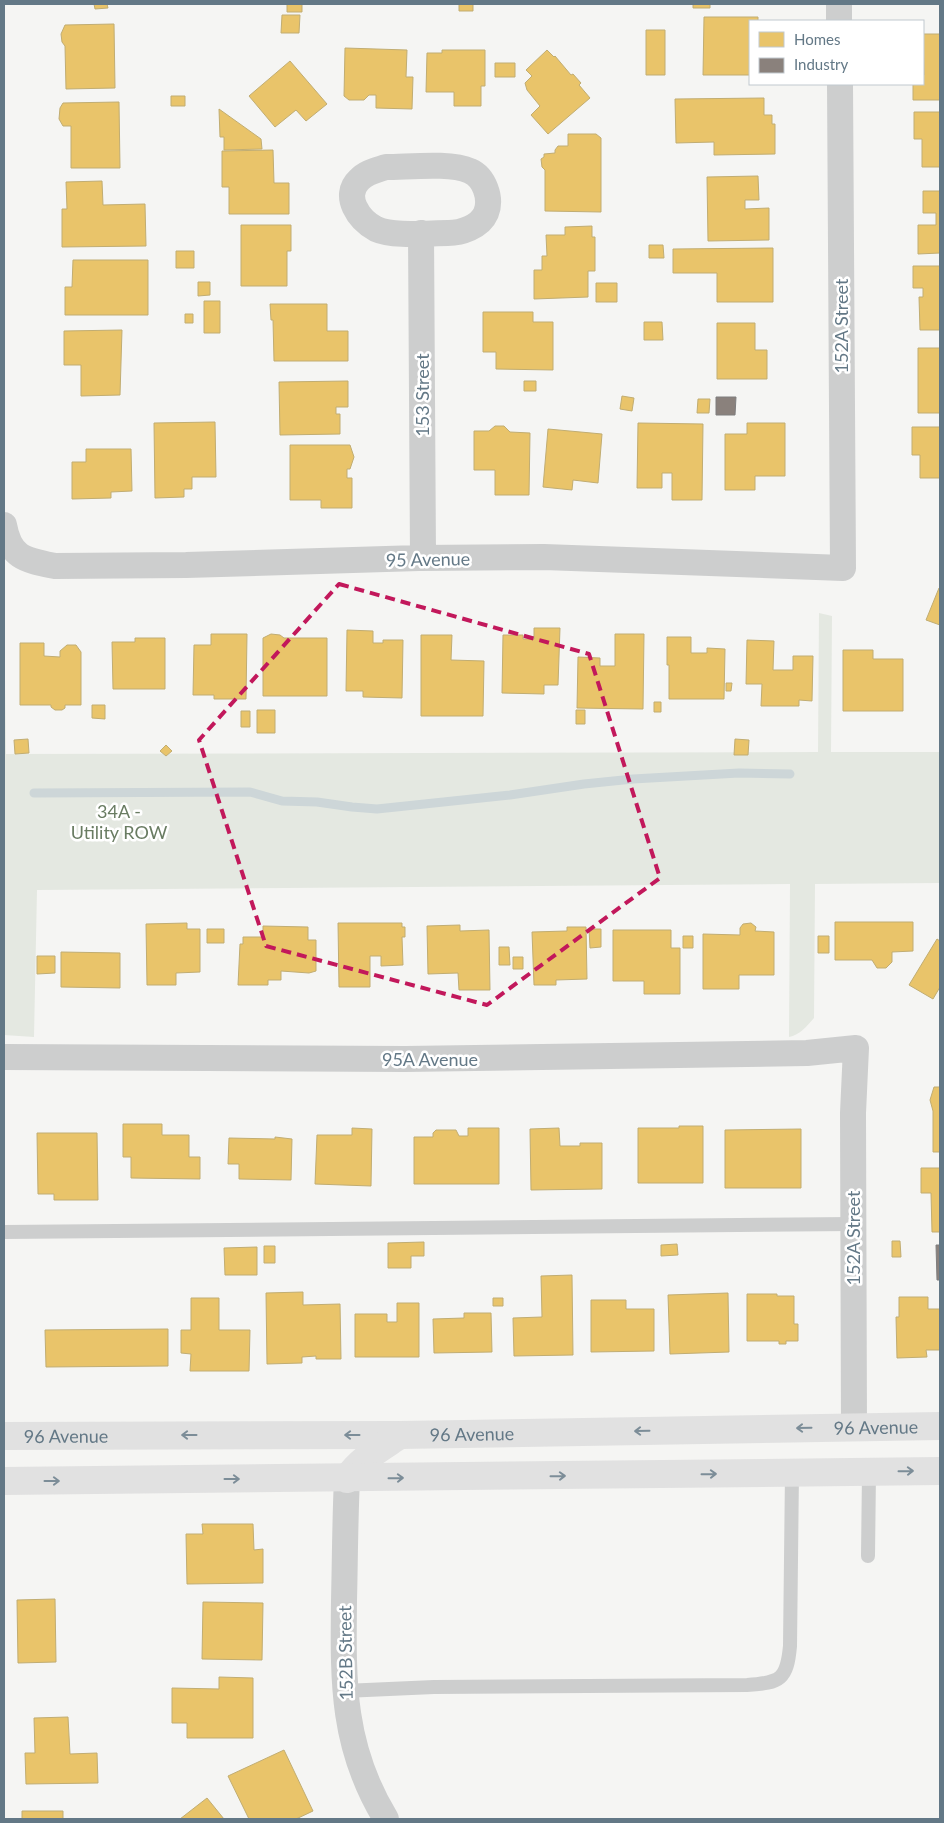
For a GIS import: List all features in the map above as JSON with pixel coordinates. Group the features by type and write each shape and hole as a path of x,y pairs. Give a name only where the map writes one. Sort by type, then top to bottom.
{"main road":[{"name":"96 Avenue","path":"4,1436 400,1435 940,1426"},
{"path":"347,1478 361,1462 400,1435"},
{"path":"4,1481 940,1471"}],"street":[{"path":"839,4 839,20"},
{"name":"152A Street","path":"840,85 843,568"},
{"path":"386,167 451,167 470,170 481,178 486,188 488,200 486,212 478,224 456,233 420,233 391,233 376,229 365,221 354,207 352,196 355,184 367,173 386,167"},
{"name":"153 Street","path":"420,233 423,558"},
{"name":"95 Avenue","path":"4,525 6,538 16,554 34,562 55,566 544,557 843,568"},
{"name":"152A Street","path":"854,1427 853,1081 856,1048"},
{"name":"95A Avenue","path":"4,1057 405,1059 807,1054 856,1048"},
{"name":"152B Street","path":"347,1478 344,1691 354,1747 372,1797 386,1819"}],"lane":[{"path":"4,1232 853,1224"},
{"path":"344,1691 434,1686 747,1685 779,1678 783,1676 787,1666 790,1646 792,1472"},
{"path":"868,1556 869,1472"}],"highlighted area":[{"path":"339,584 589,654 660,878 487,1005 266,946 199,740"}],"green space":[{"name":"34A - Utility ROW","path":"4,603 6,754 818,752 819,613 832,616 831,752 940,752 940,883 815,884 814,1018 800,1032 789,1037 790,884 37,890 34,1037 4,1035"}],"building: Homes":[{"path":"94,4 107,4 108,8 95,9"},
{"path":"287,4 302,4 302,12 287,12"},
{"path":"459,4 473,4 473,11 459,11"},
{"path":"693,4 710,4 710,8 693,8"},
{"path":"282,15 300,15 299,33 281,33"},
{"path":"704,17 758,17 758,20 749,20 749,75 703,75"},
{"path":"114,24 115,88 66,89 65,46 62,42 61,34 65,25"},
{"path":"646,30 665,30 665,75 646,75"},
{"path":"924,34 940,34 940,100 913,100 913,85 924,85"},
{"path":"345,48 407,50 406,77 413,77 412,109 376,108 376,95 369,95 364,100 349,100 344,96"},
{"path":"442,50 485,50 485,86 481,86 481,106 454,106 454,92 426,92 427,53 442,53"},
{"path":"547,50 555,56 571,75 573,74 590,98 548,134 531,115 540,106 527,90 525,83 532,76 526,70"},
{"path":"290,61 327,104 306,121 296,110 275,127 249,96"},
{"path":"495,63 515,63 515,77 495,77"},
{"path":"171,96 185,96 185,106 171,106"},
{"path":"764,98 764,115 772,115 772,124 775,124 775,154 714,155 714,142 676,143 675,99"},
{"path":"119,102 120,168 71,168 71,126 63,126 59,119 60,108 63,103"},
{"path":"219,109 261,139 262,149 224,150 224,137 220,137"},
{"path":"914,112 940,112 940,167 922,167 922,139 914,139"},
{"path":"568,134 596,134 601,138 601,212 545,211 545,170 542,167 541,159 544,157 544,154 555,153 558,146 568,146"},
{"path":"273,150 274,183 289,183 289,214 229,214 229,187 222,187 222,151"},
{"path":"758,176 759,200 745,200 745,209 769,208 769,240 708,241 707,177"},
{"path":"102,181 103,205 145,204 146,246 62,247 62,209 67,209 66,182"},
{"path":"923,191 940,191 940,253 918,254 918,225 936,225 936,213 923,213"},
{"path":"241,225 291,225 291,251 287,251 287,286 241,286"},
{"path":"592,226 592,237 595,237 595,271 588,271 588,297 534,299 534,270 542,270 542,256 547,256 546,235 565,235 565,227"},
{"path":"649,245 663,245 664,258 649,258"},
{"path":"773,248 773,302 717,302 717,273 673,273 673,249"},
{"path":"176,251 194,251 194,268 176,268"},
{"path":"73,260 148,260 148,315 65,315 65,287 72,287"},
{"path":"913,266 940,266 940,330 920,330 919,297 923,297 923,288 913,288"},
{"path":"198,282 210,282 210,295 198,296"},
{"path":"596,283 617,283 617,302 596,302"},
{"path":"204,301 220,301 220,333 204,333"},
{"path":"270,304 327,304 327,331 348,331 348,361 274,361 273,320 271,320"},
{"path":"483,312 533,312 533,322 553,322 553,370 496,369 496,352 483,352"},
{"path":"185,314 193,314 193,323 185,323"},
{"path":"644,322 662,322 663,340 644,340"},
{"path":"717,323 755,323 755,350 767,350 767,379 717,379"},
{"path":"122,330 120,395 81,396 81,365 64,365 64,331"},
{"path":"918,348 940,348 940,413 918,413"},
{"path":"348,381 348,407 336,407 336,414 340,414 340,434 280,435 279,382"},
{"path":"524,381 536,381 536,391 524,391"},
{"path":"622,396 634,398 632,411 620,409"},
{"path":"698,399 710,399 709,413 697,413"},
{"path":"215,422 216,477 192,477 192,489 184,489 184,497 155,498 154,423"},
{"path":"638,423 703,424 702,500 672,500 672,473 662,473 662,488 637,488"},
{"path":"747,423 785,423 785,476 755,476 755,490 725,490 725,434 747,434"},
{"path":"495,426 504,426 510,432 530,433 529,495 495,495 495,470 474,470 474,431 489,431"},
{"path":"912,427 940,427 940,478 920,478 920,455 912,455"},
{"path":"548,429 602,434 598,483 573,480 572,490 543,487"},
{"path":"290,445 350,445 354,457 350,469 347,469 347,478 352,478 352,508 321,508 321,500 290,500"},
{"path":"86,449 131,449 132,491 111,492 111,498 72,499 72,462 86,462"},
{"path":"940,589 940,625 926,620"},
{"path":"534,628 560,628 558,685 544,685 544,694 502,693 503,635 523,635 523,639 534,639"},
{"path":"347,630 373,631 373,643 383,643 383,640 403,640 402,698 363,697 363,691 346,691"},
{"path":"211,634 247,634 246,699 214,699 214,695 193,695 194,645 211,645"},
{"path":"271,634 280,635 284,638 327,638 327,696 263,696 263,638"},
{"path":"615,634 644,634 643,709 577,708 578,657 600,658 600,666 615,666"},
{"path":"421,635 452,635 451,660 484,661 483,716 421,716"},
{"path":"667,637 691,637 691,653 707,653 707,648 725,649 724,699 669,699"},
{"path":"135,638 165,638 165,689 113,689 112,642 135,642"},
{"path":"747,640 774,641 773,670 793,670 793,656 813,656 812,701 799,700 799,706 761,706 762,684 746,684"},
{"path":"20,643 44,643 44,656 60,657 60,651 67,645 76,645 81,652 81,705 65,705 65,708 62,710 55,710 51,705 20,705"},
{"path":"843,650 873,650 873,659 903,659 903,711 843,711"},
{"path":"726,683 732,683 731,691 726,691"},
{"path":"654,702 661,702 661,712 654,712"},
{"path":"92,705 105,705 105,719 92,718"},
{"path":"257,710 275,710 275,733 257,733"},
{"path":"576,710 585,710 585,724 576,724"},
{"path":"241,711 250,711 250,727 241,727"},
{"path":"28,739 29,753 15,754 14,740"},
{"path":"735,739 749,740 748,755 734,755"},
{"path":"166,745 172,751 166,756 160,751"},
{"path":"835,922 913,922 913,951 892,952 892,962 886,968 877,968 872,960 835,960"},
{"path":"187,923 187,929 200,929 200,972 176,973 176,985 147,985 146,924"},
{"path":"338,923 402,923 402,927 405,927 405,937 402,937 403,965 381,966 381,956 370,956 370,987 339,987"},
{"path":"751,923 756,927 755,931 774,932 774,975 739,975 739,989 703,989 703,934 740,935 740,928 743,924"},
{"path":"460,925 460,931 489,930 490,990 459,990 458,973 428,974 427,926"},
{"path":"263,926 308,927 308,940 316,940 316,971 309,973 281,971 281,980 268,980 268,985 238,985 240,944 243,944 243,937 263,937"},
{"path":"567,927 586,927 587,979 556,980 556,985 534,985 532,932 567,931"},
{"path":"207,929 224,929 224,943 207,943"},
{"path":"589,929 601,929 601,947 590,948"},
{"path":"613,930 671,930 671,948 680,948 680,994 644,994 644,981 613,981"},
{"path":"683,936 693,936 693,948 683,948"},
{"path":"818,936 829,936 829,953 818,953"},
{"path":"937,939 940,941 940,987 933,999 909,985"},
{"path":"499,947 509,947 510,965 499,965"},
{"path":"61,952 120,953 120,988 61,987"},
{"path":"37,956 55,956 55,973 37,974"},
{"path":"513,957 523,957 523,969 513,969"},
{"path":"934,1087 940,1087 940,1152 933,1152 933,1111 930,1100"},
{"path":"123,1124 162,1124 162,1135 189,1135 189,1157 200,1157 200,1179 131,1178 131,1157 123,1157"},
{"path":"679,1126 703,1126 703,1183 638,1183 638,1128 679,1128"},
{"path":"352,1128 372,1129 371,1186 315,1184 317,1135 352,1135"},
{"path":"468,1128 499,1128 499,1184 414,1184 414,1137 433,1137 433,1133 436,1130 456,1130 459,1136 468,1136"},
{"path":"559,1128 560,1146 580,1146 580,1143 602,1143 602,1189 531,1190 530,1129"},
{"path":"801,1129 801,1188 725,1188 725,1130"},
{"path":"37,1133 97,1133 98,1200 54,1200 54,1194 38,1194"},
{"path":"275,1137 292,1139 291,1180 239,1179 239,1164 228,1164 229,1138 275,1139"},
{"path":"921,1168 940,1168 940,1232 932,1232 931,1193 921,1193"},
{"path":"892,1241 900,1241 901,1257 892,1257"},
{"path":"424,1242 424,1256 411,1256 411,1268 388,1268 388,1243"},
{"path":"677,1244 678,1255 661,1256 661,1245"},
{"path":"264,1246 275,1246 275,1263 264,1263"},
{"path":"257,1247 257,1275 225,1275 224,1248"},
{"path":"572,1275 573,1355 514,1356 513,1318 542,1317 541,1276"},
{"path":"303,1292 303,1305 340,1304 341,1359 316,1359 316,1356 302,1357 302,1363 267,1364 266,1293"},
{"path":"728,1293 729,1352 670,1354 668,1295"},
{"path":"747,1294 794,1296 794,1324 798,1324 798,1341 786,1341 786,1344 779,1344 779,1341 747,1341"},
{"path":"899,1297 928,1297 928,1309 940,1309 940,1350 926,1350 927,1357 897,1358 896,1317 899,1317"},
{"path":"191,1298 219,1298 219,1330 250,1330 249,1371 190,1371 191,1354 181,1353 181,1330 191,1330"},
{"path":"493,1298 503,1298 503,1306 493,1306"},
{"path":"591,1300 626,1300 626,1309 654,1309 654,1351 591,1352"},
{"path":"397,1303 419,1303 419,1357 355,1357 355,1314 387,1314 387,1322 397,1322"},
{"path":"464,1313 491,1313 492,1352 434,1353 433,1319 464,1318"},
{"path":"168,1329 168,1366 46,1367 45,1330"},
{"path":"202,1524 253,1524 254,1550 263,1549 263,1583 187,1584 186,1534 203,1534"},
{"path":"55,1599 56,1662 18,1663 17,1600"},
{"path":"203,1602 263,1603 262,1660 202,1659"},
{"path":"219,1677 253,1678 253,1738 187,1738 187,1723 172,1723 172,1688 219,1689"},
{"path":"68,1717 70,1754 97,1753 98,1783 26,1784 25,1753 35,1753 34,1718"},
{"path":"284,1750 313,1811 296,1819 249,1819 228,1776"},
{"path":"207,1798 224,1819 180,1819"},
{"path":"22,1811 63,1811 63,1819 22,1819"}],"building: Industry":[{"path":"716,397 736,397 735,415 716,415"},
{"path":"936,1245 940,1245 940,1280 937,1280"}],"waterway":[{"path":"34,793 250,792 282,801 317,802 377,809 510,795 633,779 739,773 790,774"}]}
